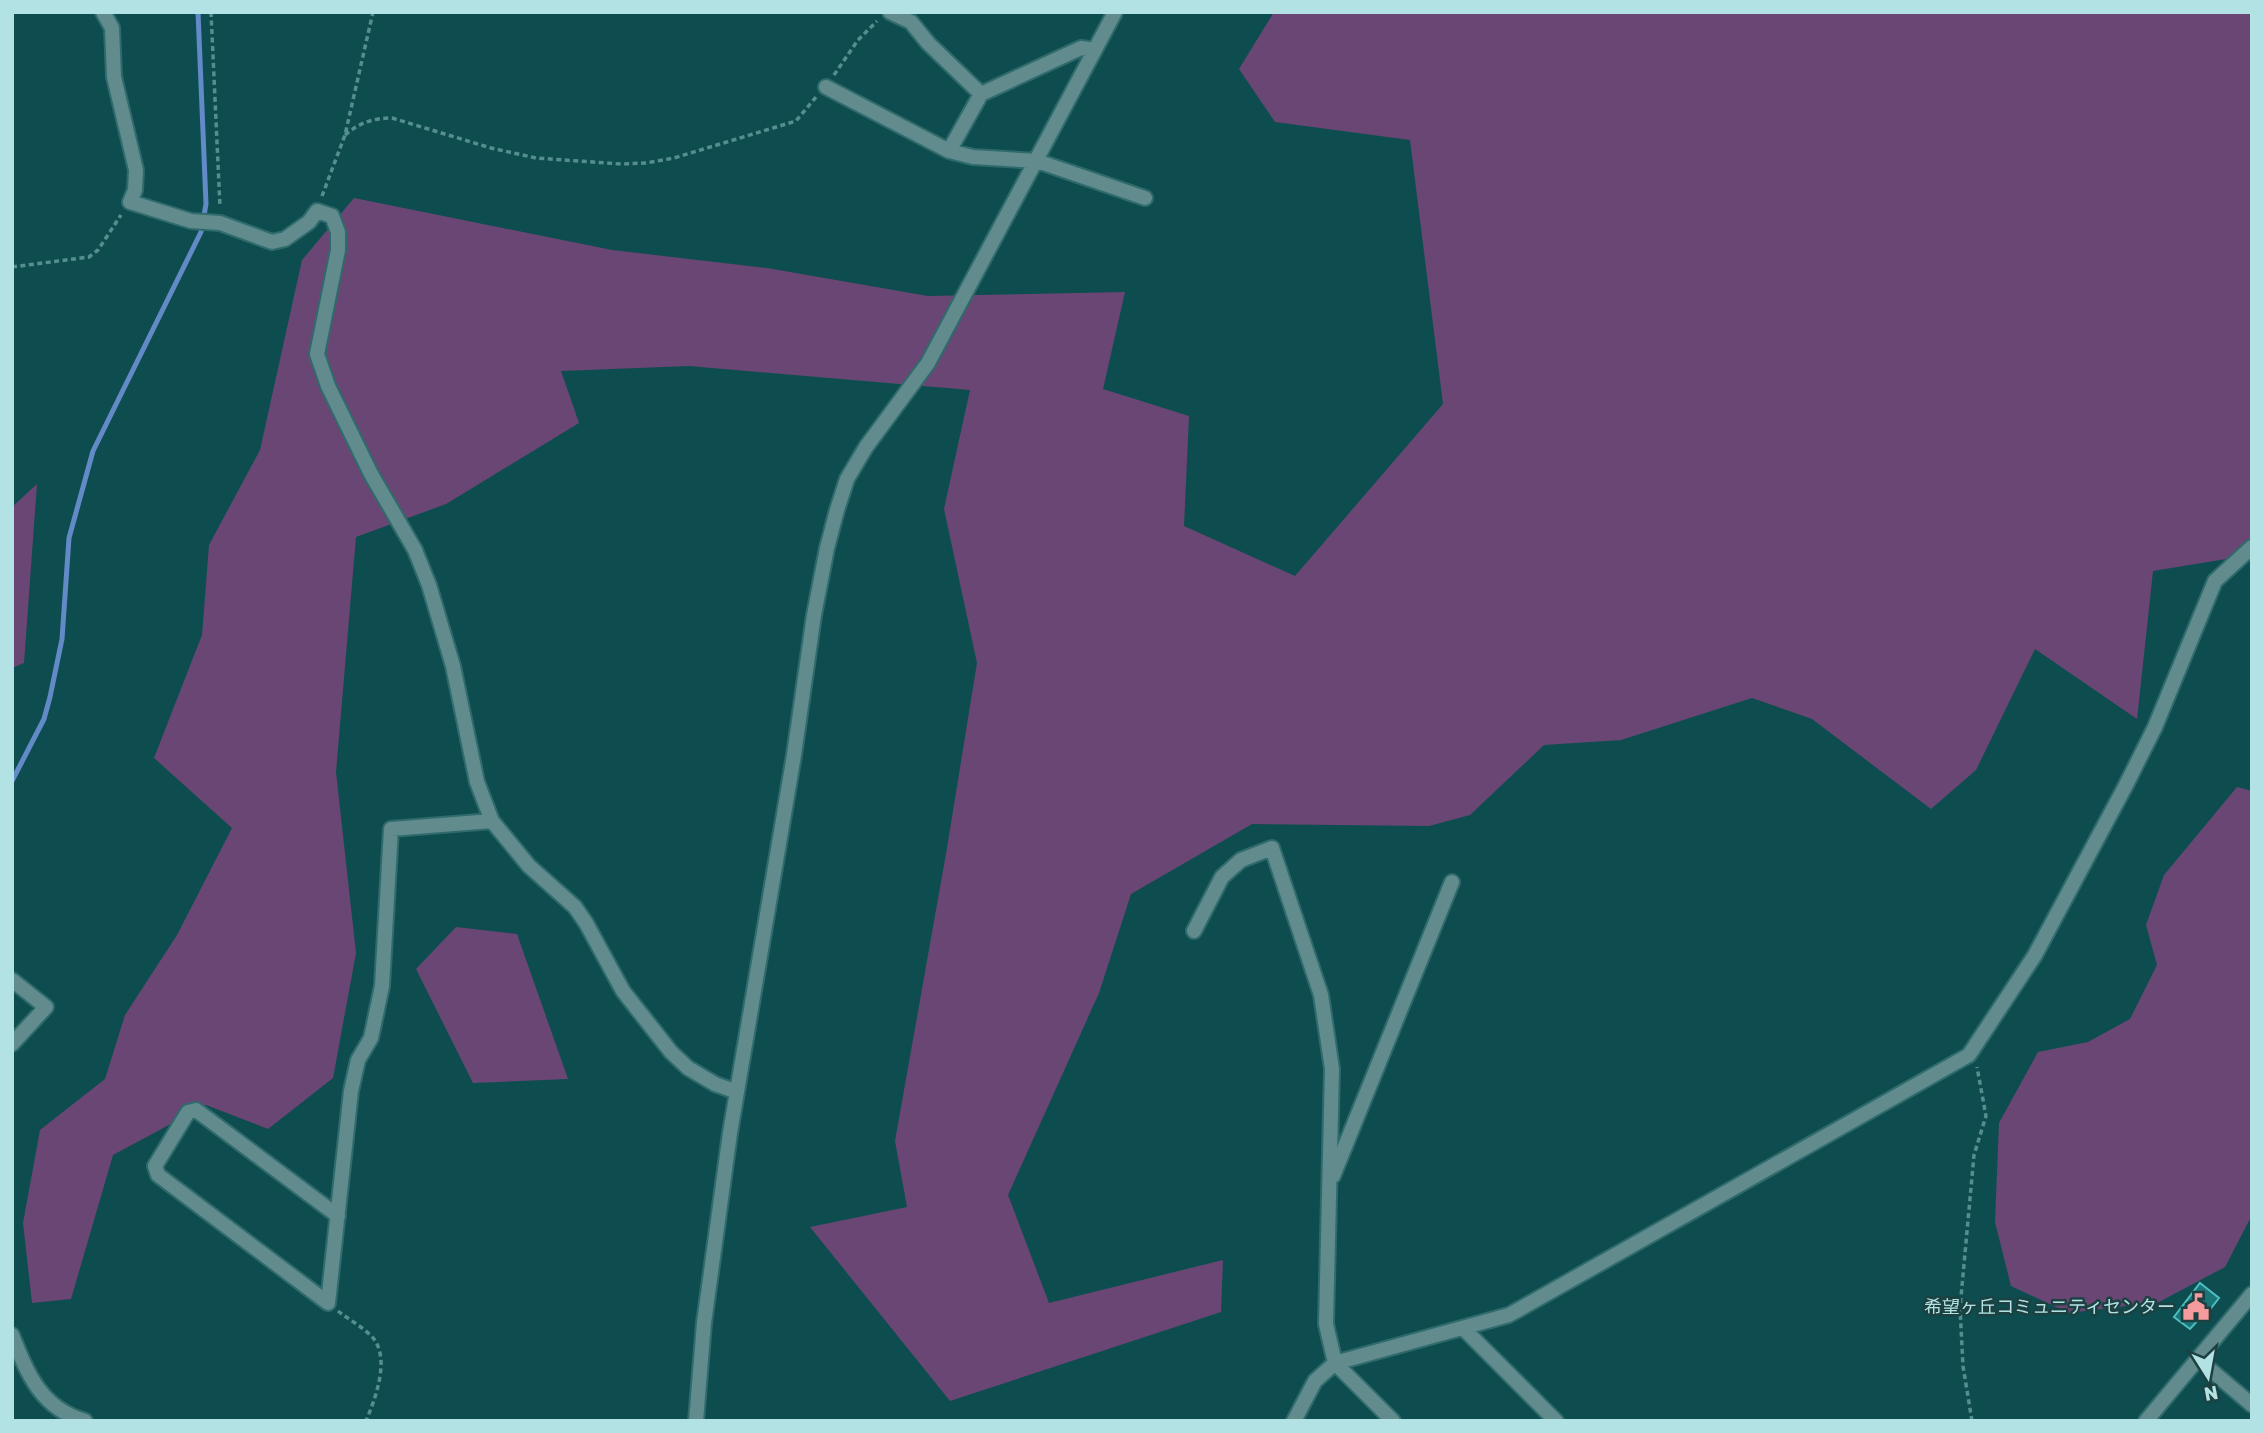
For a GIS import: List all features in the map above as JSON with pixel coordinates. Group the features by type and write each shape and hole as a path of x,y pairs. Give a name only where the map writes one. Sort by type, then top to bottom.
{"street":[{"path":"103,12 112,28 114,77 136,170 135,190 130,202 191,221 220,223 272,242 285,239 309,222 317,211 332,216 338,232 338,250 317,354 328,386 371,474 415,550 429,585 453,666 477,782 492,821 529,866 575,907 623,991 671,1052 688,1068 715,1084 737,1092"},
{"path":"888,12 911,22 928,43 981,94"},
{"path":"696,1421 704,1323 737,1092 794,755 814,615 837,510 847,479 866,447 928,363 1115,12"},
{"path":"949,151 981,94 1081,48 1094,50"},
{"path":"826,87 949,151 973,158 1037,161 1146,198"},
{"path":"1294,1421 1315,1381 1335,1363 1509,1315 1969,1055 2035,955 2126,785 2155,727 2215,581 2252,547"},
{"path":"338,1216 196,1110 188,1112 155,1166 158,1175 327,1303 338,1216 351,1091 358,1060 371,1038 382,986 391,829 492,821"},
{"path":"1194,931 1222,877 1241,860 1272,848 1321,995 1332,1069 1326,1324 1335,1363 1393,1421"},
{"path":"1330,1184 1452,881"},
{"path":"12,980 46,1007 12,1045"},
{"path":"2146,1421 2252,1294"},
{"path":"1463,1328 1554,1420"},
{"path":"12,1335 27,1372 47,1399 67,1415 85,1421"},
{"path":"2199,1360 2252,1405"}],"path":[{"path":"211,12 220,223"},
{"path":"317,211 345,135 373,12"},
{"path":"345,135 357,125 377,118 392,118 491,148 536,158 621,164 674,159 796,121 826,87 858,40 888,12"},
{"path":"12,267 89,257 98,250 130,202"},
{"path":"1969,1055 1979,1070 1986,1116 1974,1155 1960,1308 1963,1366 1972,1421"},
{"path":"327,1303 374,1339 380,1352 380,1385 366,1421"}],"shaded area":[{"path":"1274,12 2252,12 2252,551 2238,557 2153,571 2137,719 2035,649 1976,770 1931,809 1812,719 1752,698 1621,740 1544,745 1470,815 1429,826 1252,824 1131,894 1099,993 1008,1195 1049,1303 1223,1260 1221,1312 950,1401 810,1227 907,1207 895,1141 977,663 944,509 970,390 689,366 561,371 579,423 446,504 356,537 336,772 356,953 333,1078 268,1129 206,1105 113,1155 71,1299 32,1303 23,1223 40,1130 105,1079 125,1015 177,935 232,828 154,758 202,635 209,545 260,450 302,260 354,198 612,250 767,268 928,296 1125,292 1103,389 1189,416 1184,526 1295,576 1443,404 1410,140 1275,122 1239,69"},
{"path":"37,484 24,663 12,668 12,507"},
{"path":"2237,787 2252,791 2252,1215 2225,1267 2159,1302 2069,1313 2011,1286 1995,1222 1999,1123 2038,1052 2088,1042 2130,1019 2157,965 2146,925 2164,875"},
{"path":"456,927 517,934 568,1079 473,1083 416,969"}],"building":[{"name":"希望ヶ丘コミュニティセンター","path":"2200,1283 2219,1298 2201,1321 2199,1319 2190,1329 2174,1317"}],"waterway":[{"path":"12,781 44,719 50,697 62,639 69,538 93,451 201,232 206,204 198,12"}],"place":[{"name":"希望ヶ丘コミュニティセンター","path":"2196,1307"}]}
